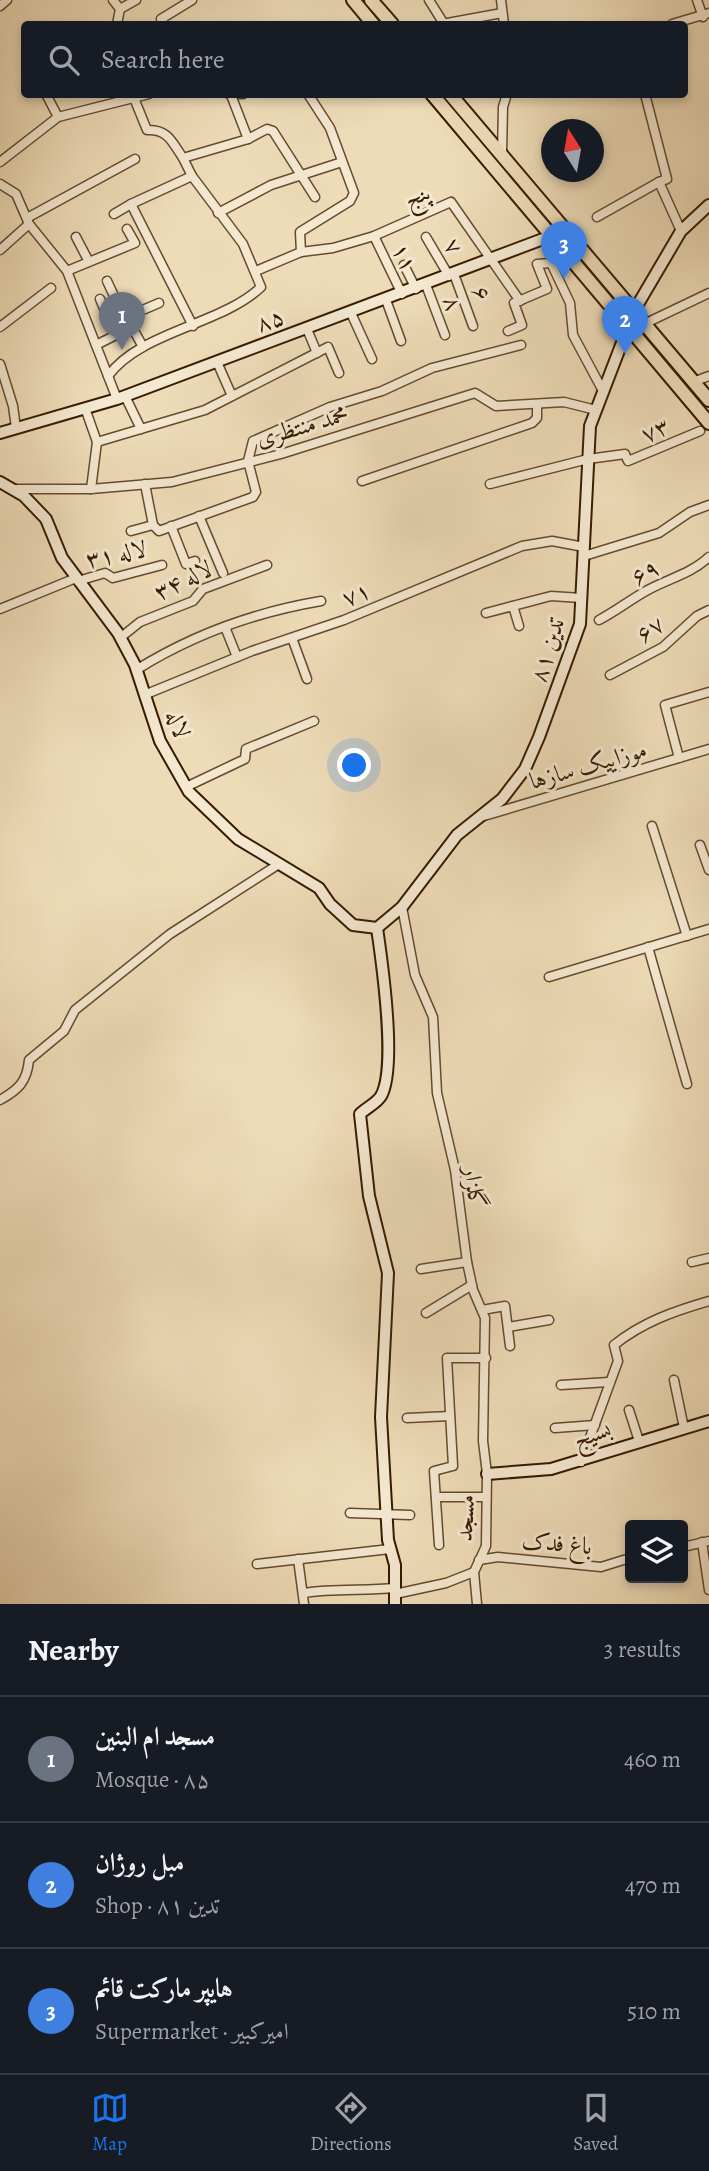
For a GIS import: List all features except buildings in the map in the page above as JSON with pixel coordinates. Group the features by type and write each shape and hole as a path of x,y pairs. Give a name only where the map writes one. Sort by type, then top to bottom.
{"main road":[{"path":"353,0 370,21"},
{"path":"371,0 388,21"},
{"path":"435,98 628,327 704,427"},
{"path":"453,98 709,400"},
{"path":"501,179 513,170"},
{"path":"513,192 524,183"}],"street":[{"path":"0,6 7,0"},
{"path":"113,0 120,9 118,21"},
{"path":"120,9 136,0"},
{"path":"163,21 192,0"},
{"path":"429,0 441,21"},
{"path":"501,0 503,21"},
{"path":"683,21 706,15 696,0"},
{"path":"459,21 502,13"},
{"path":"48,98 58,117"},
{"path":"0,162 58,117 134,98 148,130 162,129 166,133 192,176 243,244 261,284 260,289 193,326 119,360 108,376"},
{"path":"231,98 248,139"},
{"path":"301,252 300,232 353,198 354,193 330,128 311,98"},
{"path":"502,157 503,107 506,98"},
{"path":"597,217 667,179 646,98"},
{"path":"183,158 248,139 267,129 273,131 315,197"},
{"path":"0,250 28,221 135,159"},
{"path":"218,213 271,185 342,162"},
{"path":"114,214 192,176"},
{"path":"659,182 681,231"},
{"path":"0,184 16,194 28,221 67,271 108,376 141,429"},
{"name":"پنج","path":"374,236 451,202 489,260"},
{"path":"131,204 193,326"},
{"path":"634,312 681,231 709,205"},
{"path":"67,271 88,260 103,257 135,243 127,229"},
{"path":"256,271 301,252 333,248 374,236"},
{"name":"۱۱","path":"374,236 402,295"},
{"name":"۸۵","path":"0,433 121,397 402,295 551,236"},
{"path":"76,237 88,260"},
{"name":"۷","path":"426,237 452,275"},
{"path":"508,331 522,325 514,303 547,289 537,264 551,263 562,248"},
{"path":"489,260 520,301"},
{"path":"551,263 570,303 573,335 603,391"},
{"name":"۸","path":"404,265 421,287 444,335"},
{"name":"۶","path":"452,275 473,326"},
{"path":"107,281 129,328 132,327 143,347"},
{"path":"0,327 51,288"},
{"path":"644,324 709,293"},
{"path":"100,299 115,335"},
{"path":"386,300 401,341"},
{"path":"124,318 159,303"},
{"path":"351,313 372,359"},
{"name":"تدین ۸۱","path":"377,928 402,907 457,835 502,799 525,769 535,748 580,624 590,426 628,327"},
{"path":"96,345 129,328"},
{"path":"307,329 317,353"},
{"path":"145,484 153,525 159,531 255,495 248,461 253,441 330,407 382,391 432,368 522,345"},
{"path":"97,442 205,410 328,347 339,373"},
{"path":"217,362 232,396"},
{"path":"0,364 13,406 16,428"},
{"path":"693,382 709,376"},
{"name":"محمد منتظری","path":"12,488 91,489 172,482 475,393 496,405 564,402 596,410"},
{"path":"362,481 532,423 537,418 537,404"},
{"path":"85,408 97,442 91,489"},
{"name":"۷۳","path":"588,459 625,453 628,461 704,427"},
{"path":"490,484 588,459"},
{"name":"لاله","path":"0,482 24,496 46,519 62,558 120,638 136,670 160,741 186,787 238,839 318,888 330,904 353,925 377,928"},
{"name":"۷۱","path":"144,695 237,657 344,620 522,546 552,541 584,552 659,533 690,512 709,505"},
{"path":"199,516 223,573"},
{"path":"131,531 153,525"},
{"path":"171,526 186,564 195,561"},
{"name":"۶۹","path":"599,620 627,606 643,593 697,568 709,557"},
{"name":"لاله ۳۱","path":"0,609 77,580 106,573 113,578 162,565"},
{"name":"لاله ۳۴","path":"120,638 140,622 193,601 203,589 267,565"},
{"path":"486,613 551,596 582,598"},
{"path":"136,670 174,647 225,627 266,612 321,601"},
{"path":"513,606 519,626"},
{"name":"۶۷","path":"610,675 663,647 709,610"},
{"path":"225,627 237,657"},
{"path":"292,638 307,679"},
{"path":"679,758 666,705 709,692"},
{"path":"186,787 245,759 246,749 314,721"},
{"name":"موزاییک سازها","path":"478,818 709,749"},
{"path":"652,826 687,936"},
{"path":"700,845 709,870"},
{"path":"0,1100 18,1090 27,1077 29,1060 64,1031 75,1010 170,934 279,864"},
{"name":"گلزار","path":"402,907 415,975 433,1017 437,1093 455,1170 467,1262 472,1285 485,1318 483,1461 487,1474"},
{"path":"377,928 385,987 385,1082 380,1097 360,1114 369,1196 388,1273 381,1417 390,1549 395,1565 395,1595"},
{"path":"549,977 709,929"},
{"path":"648,947 687,1084"},
{"path":"692,1262 709,1258"},
{"path":"421,1269 467,1262"},
{"path":"426,1312 472,1285"},
{"path":"581,1462 618,1361 614,1345 643,1325 671,1311 709,1301"},
{"path":"482,1310 505,1306 510,1346"},
{"path":"508,1327 549,1320"},
{"path":"439,1545 435,1471 453,1466 447,1358 486,1358"},
{"path":"674,1380 684,1428"},
{"path":"561,1385 610,1382"},
{"path":"629,1410 639,1441"},
{"path":"407,1418 450,1416"},
{"name":"بسیج","path":"487,1474 551,1469 581,1462 639,1441 709,1421"},
{"path":"555,1428 595,1425"},
{"name":"مسجد","path":"477,1604 474,1572 486,1546 487,1474"},
{"path":"436,1497 485,1497"},
{"path":"351,1513 410,1515"},
{"path":"705,1542 709,1590"},
{"path":"257,1564 390,1549"},
{"name":"باغ فدک","path":"479,1560 498,1557 601,1567 625,1560"},
{"path":"298,1559 304,1604"},
{"path":"303,1593 332,1588 395,1595 446,1583 474,1572"}],"place":[{"name":"هایپر مارکت قائم","path":"564,279"},
{"name":"مسجد ام البنین","path":"122,350"},
{"name":"مبل روژان","path":"625,354"}]}
